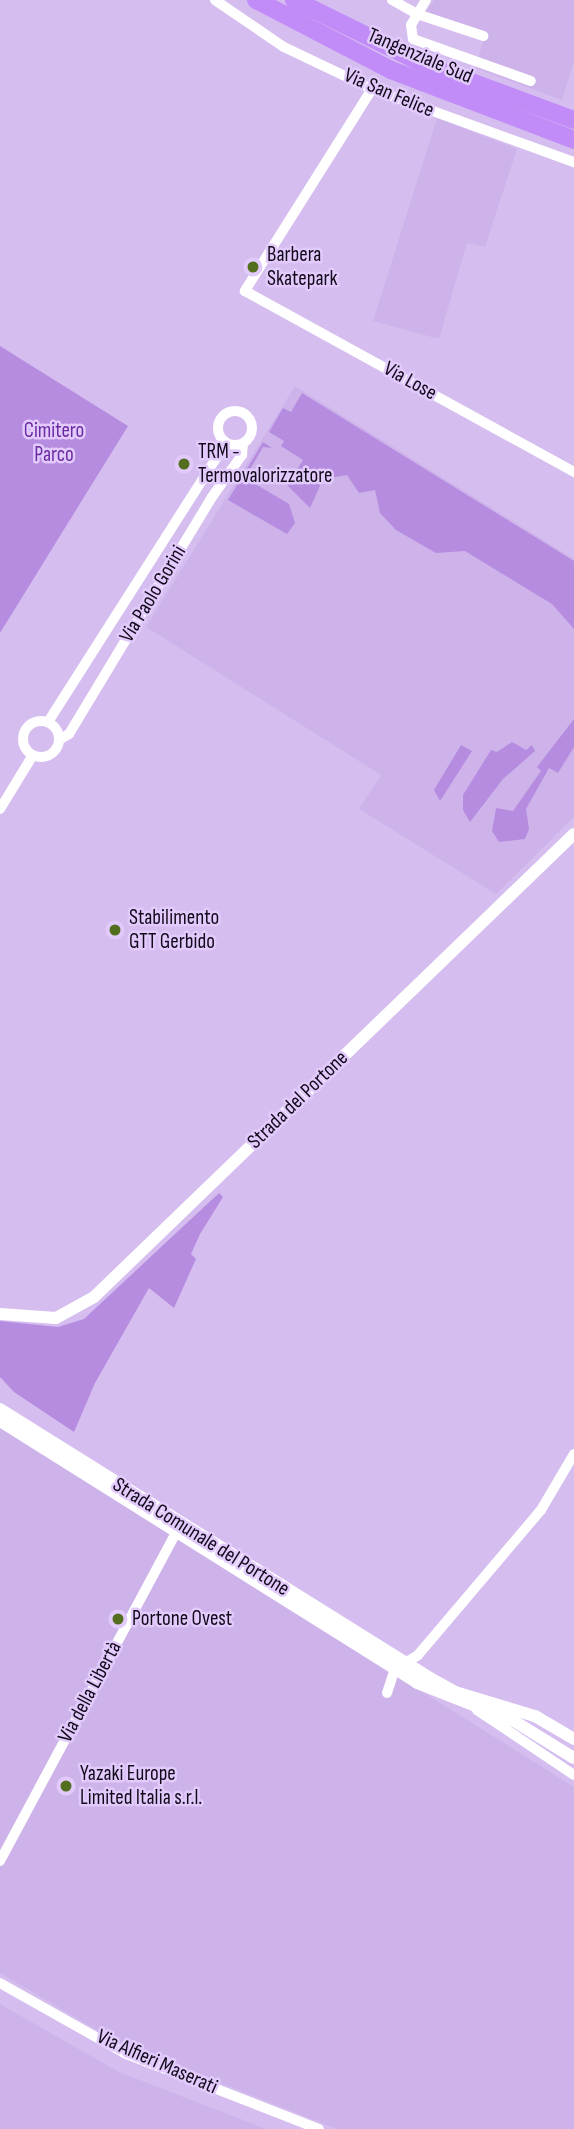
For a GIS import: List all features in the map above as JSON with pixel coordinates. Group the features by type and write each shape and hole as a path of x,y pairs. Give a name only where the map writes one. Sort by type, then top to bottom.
{"highway":[{"name":"Tangenziale Sud","path":"256,0 391,70 574,140"},
{"name":"Tangenziale Sud","path":"294,0 430,67 574,120"}],"street":[{"name":"Via San Felice","path":"215,0 284,47 372,89 574,162"},
{"path":"391,0 417,14 483,36"},
{"path":"426,0 410,28 413,39 531,81"},
{"name":"Via Lose","path":"372,89 245,291 574,472"},
{"path":"238,411 253,425 251,436 243,444 226,443 219,436 219,422 224,414 238,411"},
{"name":"Via Paolo Gorini","path":"226,443 48,722 35,722 23,733 25,747 33,755 50,754 58,740 69,734 212,497 242,455 243,444"},
{"path":"48,722 58,740"},
{"name":"Via Paolo Gorini","path":"0,809 33,755"},
{"name":"Strada del Portone","path":"0,1314 56,1318 94,1297 574,834"},
{"name":"Strada Comunale del Portone","path":"0,1409 179,1528"},
{"name":"Strada Comunale del Portone","path":"0,1421 179,1528 400,1666 434,1693 523,1726 574,1758"},
{"path":"387,1693 400,1666 418,1655 541,1510 574,1454"},
{"name":"Via della Libertà","path":"0,1861 179,1528"},
{"name":"Strada Comunale del Portone","path":"400,1666 455,1692 535,1716 574,1739"},
{"name":"Strada Comunale del Portone","path":"474,1707 574,1775"},
{"name":"Via Alfieri Maserati","path":"0,1983 124,2053 319,2129"}],"shaded area":[{"path":"434,0 574,0 574,62 562,100 475,68 486,32 425,13"},
{"path":"437,118 517,149 485,247 467,243 439,339 373,321"},
{"path":"295,386 574,559 574,817 496,894 359,809 381,775 146,627"},
{"path":"0,1427 574,1787 574,2129 337,2129 117,2042 0,1973"},
{"path":"0,2004 119,2072 266,2129 0,2129"}],"green space":[{"name":"Cimitero Parco","path":"0,346 128,426 0,633"},
{"path":"302,393 574,561 574,629 552,604 465,551 436,553 396,530 380,513 375,490 359,493 347,475 323,479 310,508 287,485 303,460 281,446 284,441 269,432 283,408 291,412"},
{"path":"263,442 272,448 263,447 245,478 289,504 295,523 287,534 228,500"},
{"path":"574,719 574,747 558,773 549,768 526,809 529,829 525,839 499,842 492,831 496,808 513,811 541,771 537,767"},
{"path":"512,742 526,750 532,745 535,751 503,779 470,822 463,810 463,795 491,750 497,752"},
{"path":"461,745 472,751 440,801 434,790"},
{"path":"219,1193 223,1197 191,1254 196,1259 174,1308 149,1288 95,1383 74,1432 14,1392 0,1377 0,1321 58,1327 84,1319"}],"place":[{"name":"Barbera Skatepark","path":"253,267"},
{"name":"TRM - Termovalorizzatore","path":"184,464"},
{"name":"Stabilimento GTT Gerbido","path":"115,930"},
{"name":"Portone Ovest","path":"118,1619"},
{"name":"Yazaki Europe Limited Italia s.r.l.","path":"66,1786"}]}
